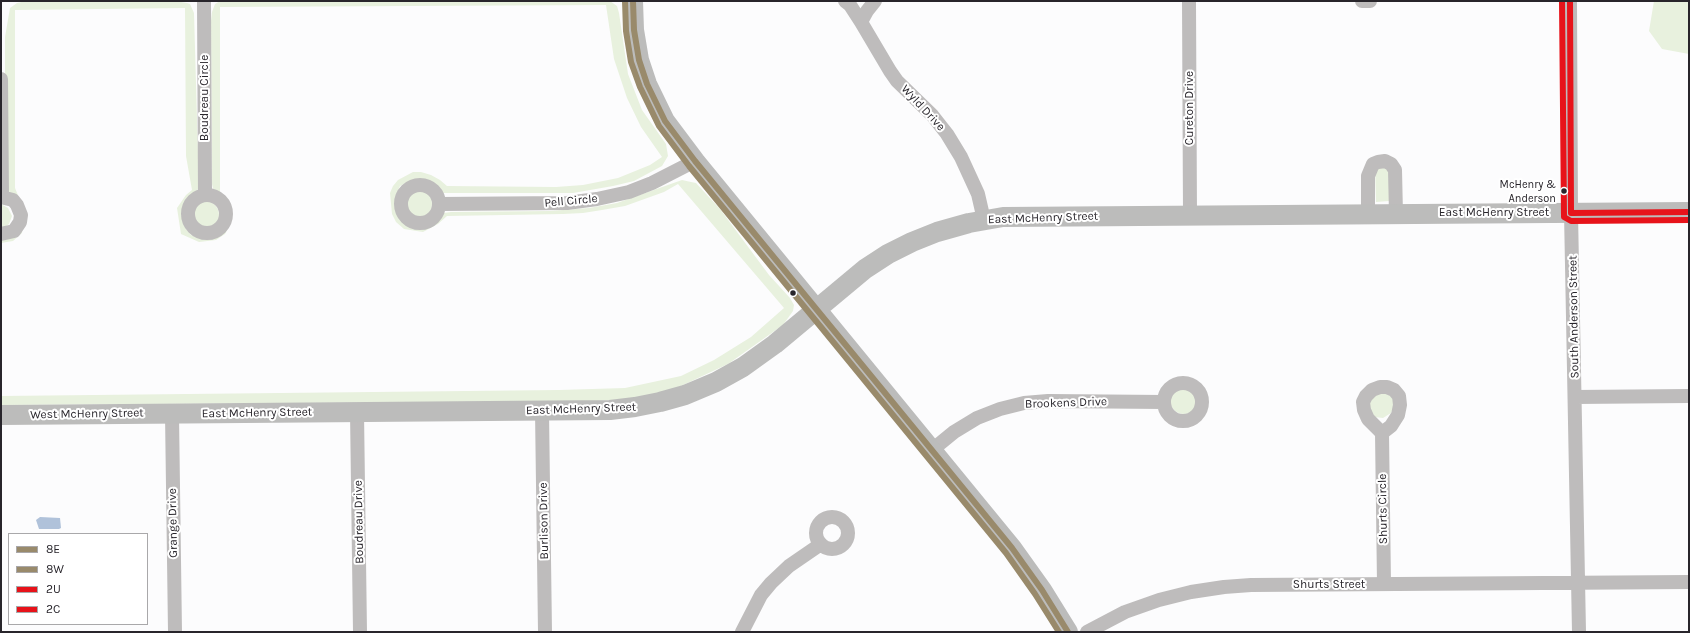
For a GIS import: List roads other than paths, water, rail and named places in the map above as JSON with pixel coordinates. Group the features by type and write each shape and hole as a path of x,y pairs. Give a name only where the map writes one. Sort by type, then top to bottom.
{"street":[{"name":"Boudreau Circle","path":"204,1 205,195"},
{"path":"633,1 634,30 639,60 647,84 666,121 695,161 1012,548 1042,590 1068,632"},
{"name":"Wyld Drive","path":"845,1 850,5 862,22 897,81 932,115 947,134 961,157 978,194 984,220"},
{"path":"862,22 867,11 875,1"},
{"name":"Cureton Drive","path":"1189,1 1190,216"},
{"path":"1362,1 1370,1"},
{"name":"South Anderson Street","path":"1570,1 1571,213 1579,632"},
{"path":"1,79 1,197 13,200 17,205 21,216 20,222 14,231 1,234"},
{"name":"Pell Circle","path":"440,204 567,203 597,200 629,192 652,183 695,161"},
{"path":"1368,215 1368,176 1373,164 1385,161 1391,164 1394,170 1396,214"},
{"name":"East McHenry Street","path":"172,414 610,410 660,402 685,395 716,382 743,367 775,344 865,269 888,254 937,232 1002,217 1689,212"},
{"path":"1575,397 1689,396"},
{"name":"Brookens Drive","path":"932,450 954,432 977,418 1000,409 1024,403 1048,401 1164,402"},
{"name":"Burlison Drive","path":"542,411 545,632"},
{"name":"Boudreau Drive","path":"357,412 360,632"},
{"name":"West McHenry Street","path":"1,415 172,414"},
{"name":"Grange Drive","path":"172,414 175,632"},
{"name":"Shurts Circle","path":"1382,433 1384,584"},
{"path":"742,632 761,595 771,583 789,566 821,544"},
{"name":"Shurts Street","path":"1087,632 1125,612 1158,600 1191,592 1224,587 1251,585 1689,582"}],"water":[{"path":"40,517 60,518 61,528 39,529 36,520"}],"place":[{"name":"McHenry & Anderson","path":"1564,191"}]}
